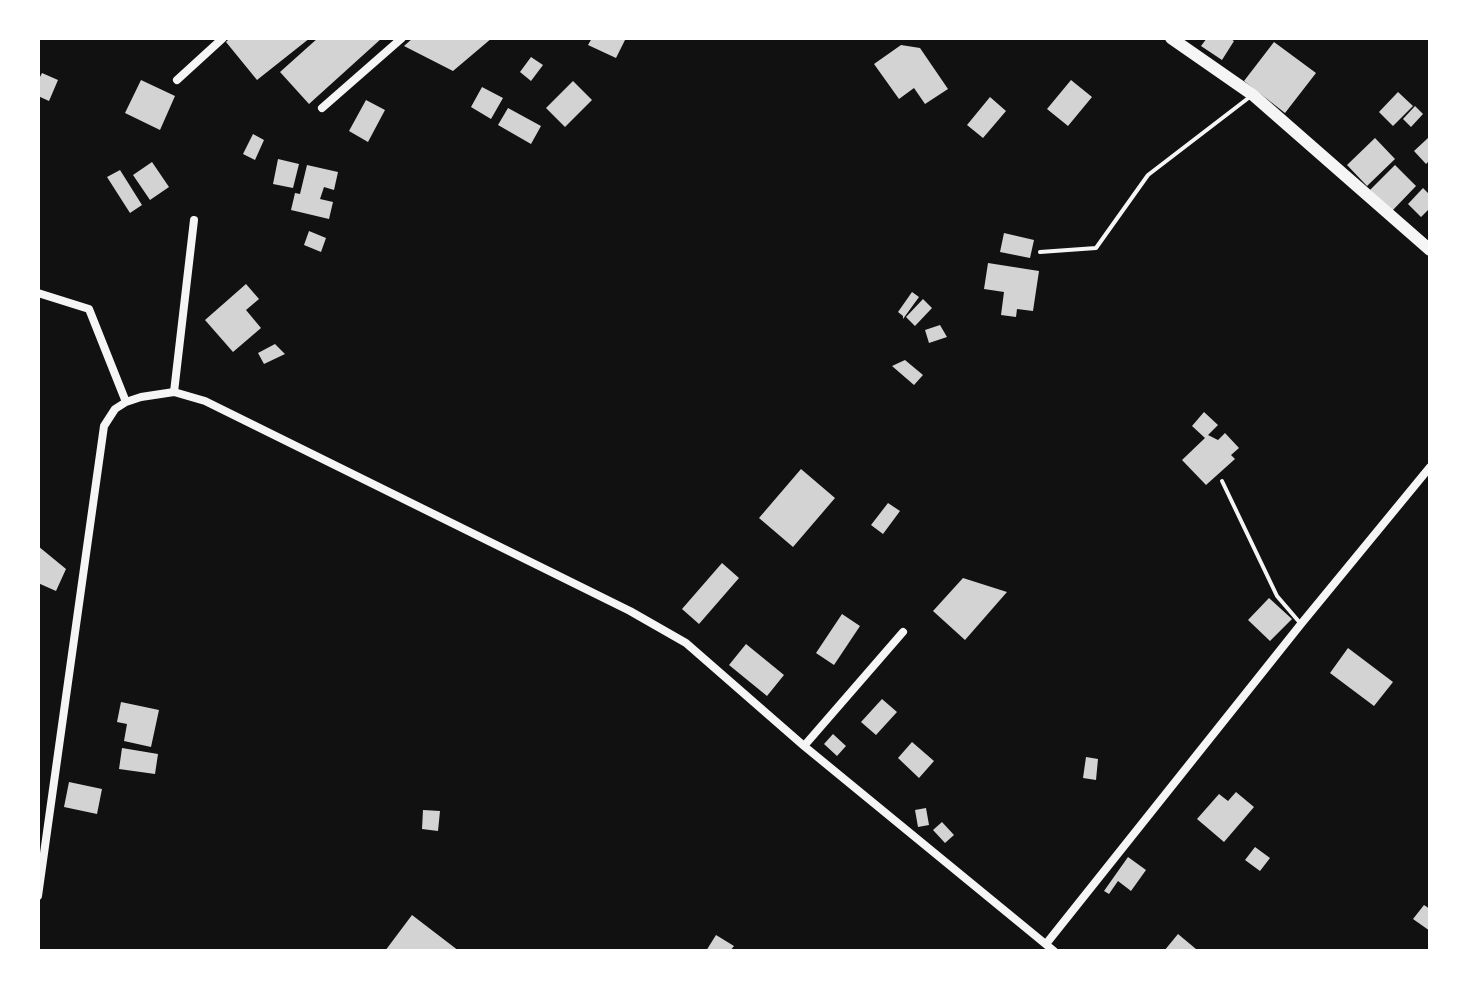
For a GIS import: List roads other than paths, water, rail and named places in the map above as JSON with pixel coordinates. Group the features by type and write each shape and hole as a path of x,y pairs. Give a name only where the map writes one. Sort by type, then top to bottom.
{"main road":[{"path":"1171,38 1253,95 1430,250"}],"street":[{"path":"177,80 223,38"},
{"path":"322,108 402,38"},
{"path":"174,392 194,220"},
{"path":"38,293 89,309 126,402"},
{"path":"38,896 104,426 115,409 126,402 174,392 205,401 630,611 686,643 804,746 1054,951"},
{"path":"1046,944 1430,467"},
{"path":"804,746 903,632"}],"lane":[{"path":"1040,252 1096,248 1148,175 1253,95"},
{"path":"1222,481 1277,596 1301,624"}]}
